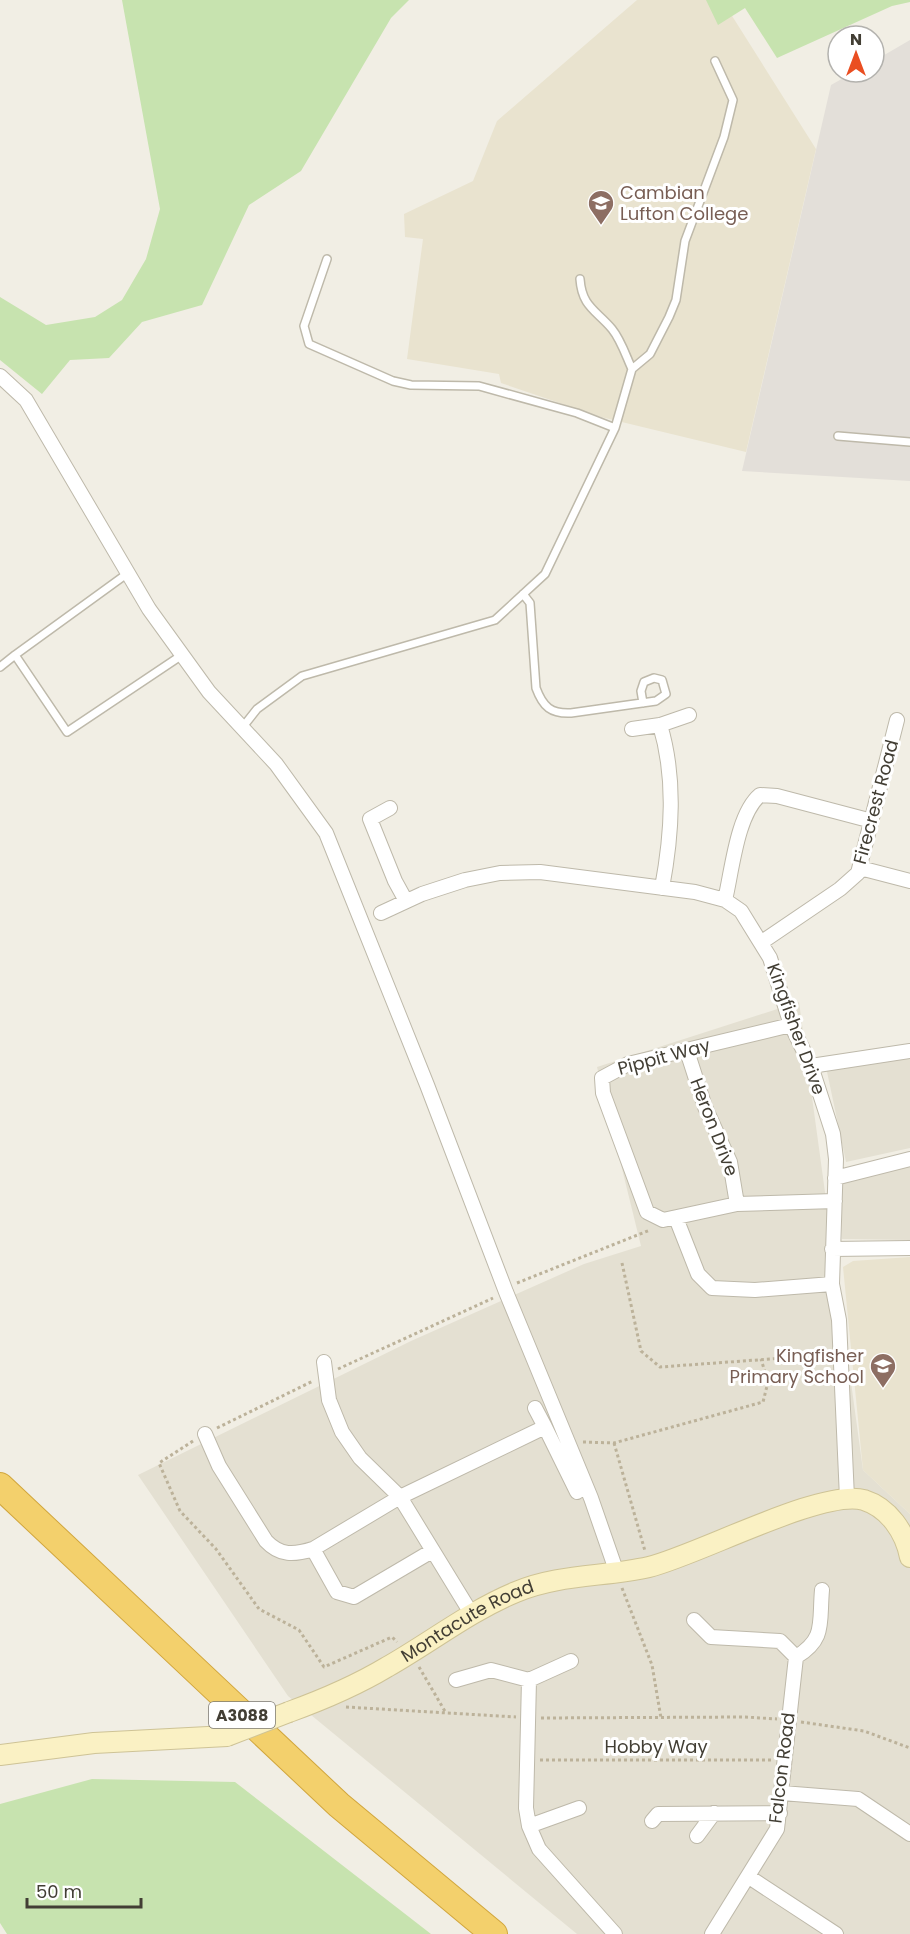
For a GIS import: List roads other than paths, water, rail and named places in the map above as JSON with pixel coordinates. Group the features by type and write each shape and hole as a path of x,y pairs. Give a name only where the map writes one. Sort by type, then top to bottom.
{"highway":[{"name":"A3088","path":"0,1486 339,1805 494,1934"}],"street":[{"path":"0,376 26,400 148,609 209,692 276,764 326,833 505,1290 591,1498 617,1572"},
{"path":"632,729 660,725 689,715"},
{"name":"Firecrest Road","path":"762,942 840,889 860,868 897,720"},
{"path":"660,725 669,755 671,840 662,888"},
{"path":"725,900 745,816 752,802 760,795 777,796 872,821"},
{"path":"390,808 370,819 395,881 406,901"},
{"path":"860,868 910,881"},
{"name":"Kingfisher Drive","path":"381,912 465,880 500,873 540,872 695,892 725,900 741,911 770,958 791,1025 811,1066 833,1134 835,1201 832,1284 839,1320 847,1498"},
{"name":"Pippit Way","path":"670,1219 647,1212 603,1093 602,1078 628,1064 791,1025"},
{"name":"Heron Drive","path":"687,1051 705,1107 732,1169 737,1204"},
{"path":"811,1066 910,1051"},
{"path":"835,1178 910,1159"},
{"path":"832,1284 754,1290 712,1288 703,1283 670,1219 737,1204 835,1201"},
{"path":"832,1249 910,1248"},
{"path":"325,1368 328,1400 342,1432 360,1458 400,1497 471,1614"},
{"path":"535,1408 577,1492"},
{"path":"205,1434 219,1466 273,1548 284,1554 297,1554 313,1549 400,1497 545,1427"},
{"path":"847,1498 863,1500 888,1515 907,1543 910,1557"},
{"name":"Montacute Road","path":"0,1755 94,1743 227,1736 289,1712 377,1672 471,1614 544,1581 649,1567 688,1555 792,1513 847,1498"},
{"path":"313,1549 337,1592 354,1597 432,1551"},
{"path":"694,1620 711,1637 780,1641 795,1657 811,1648 818,1638 822,1590"},
{"name":"Falcon Road","path":"712,1934 777,1829 795,1657"},
{"path":"456,1680 491,1670 529,1680 571,1660"},
{"path":"529,1680 526,1808 529,1826 539,1849 615,1934"},
{"path":"782,1793 858,1800 910,1834"},
{"path":"529,1826 579,1808"},
{"path":"652,1821 658,1815 780,1813"},
{"path":"697,1836 714,1814"},
{"path":"749,1876 836,1934"}],"lane":[{"path":"242,728 257,709 302,676 495,620 545,574 615,428 632,369 650,354 676,300 685,241 724,137 733,100 715,61"},
{"path":"327,259 304,326 309,344 393,381 411,385 479,386 577,413 615,428"},
{"path":"580,279 581,295 595,314 614,330 632,369"},
{"path":"838,436 910,442"},
{"path":"0,667 128,573"},
{"path":"523,594 530,603 536,688 541,700 549,710 558,714 643,703"},
{"path":"15,655 67,732 182,655"}],"place":[{"name":"Cambian Lufton College","path":"601,226"},
{"name":"Kingfisher Primary School","path":"883,1389"}]}
